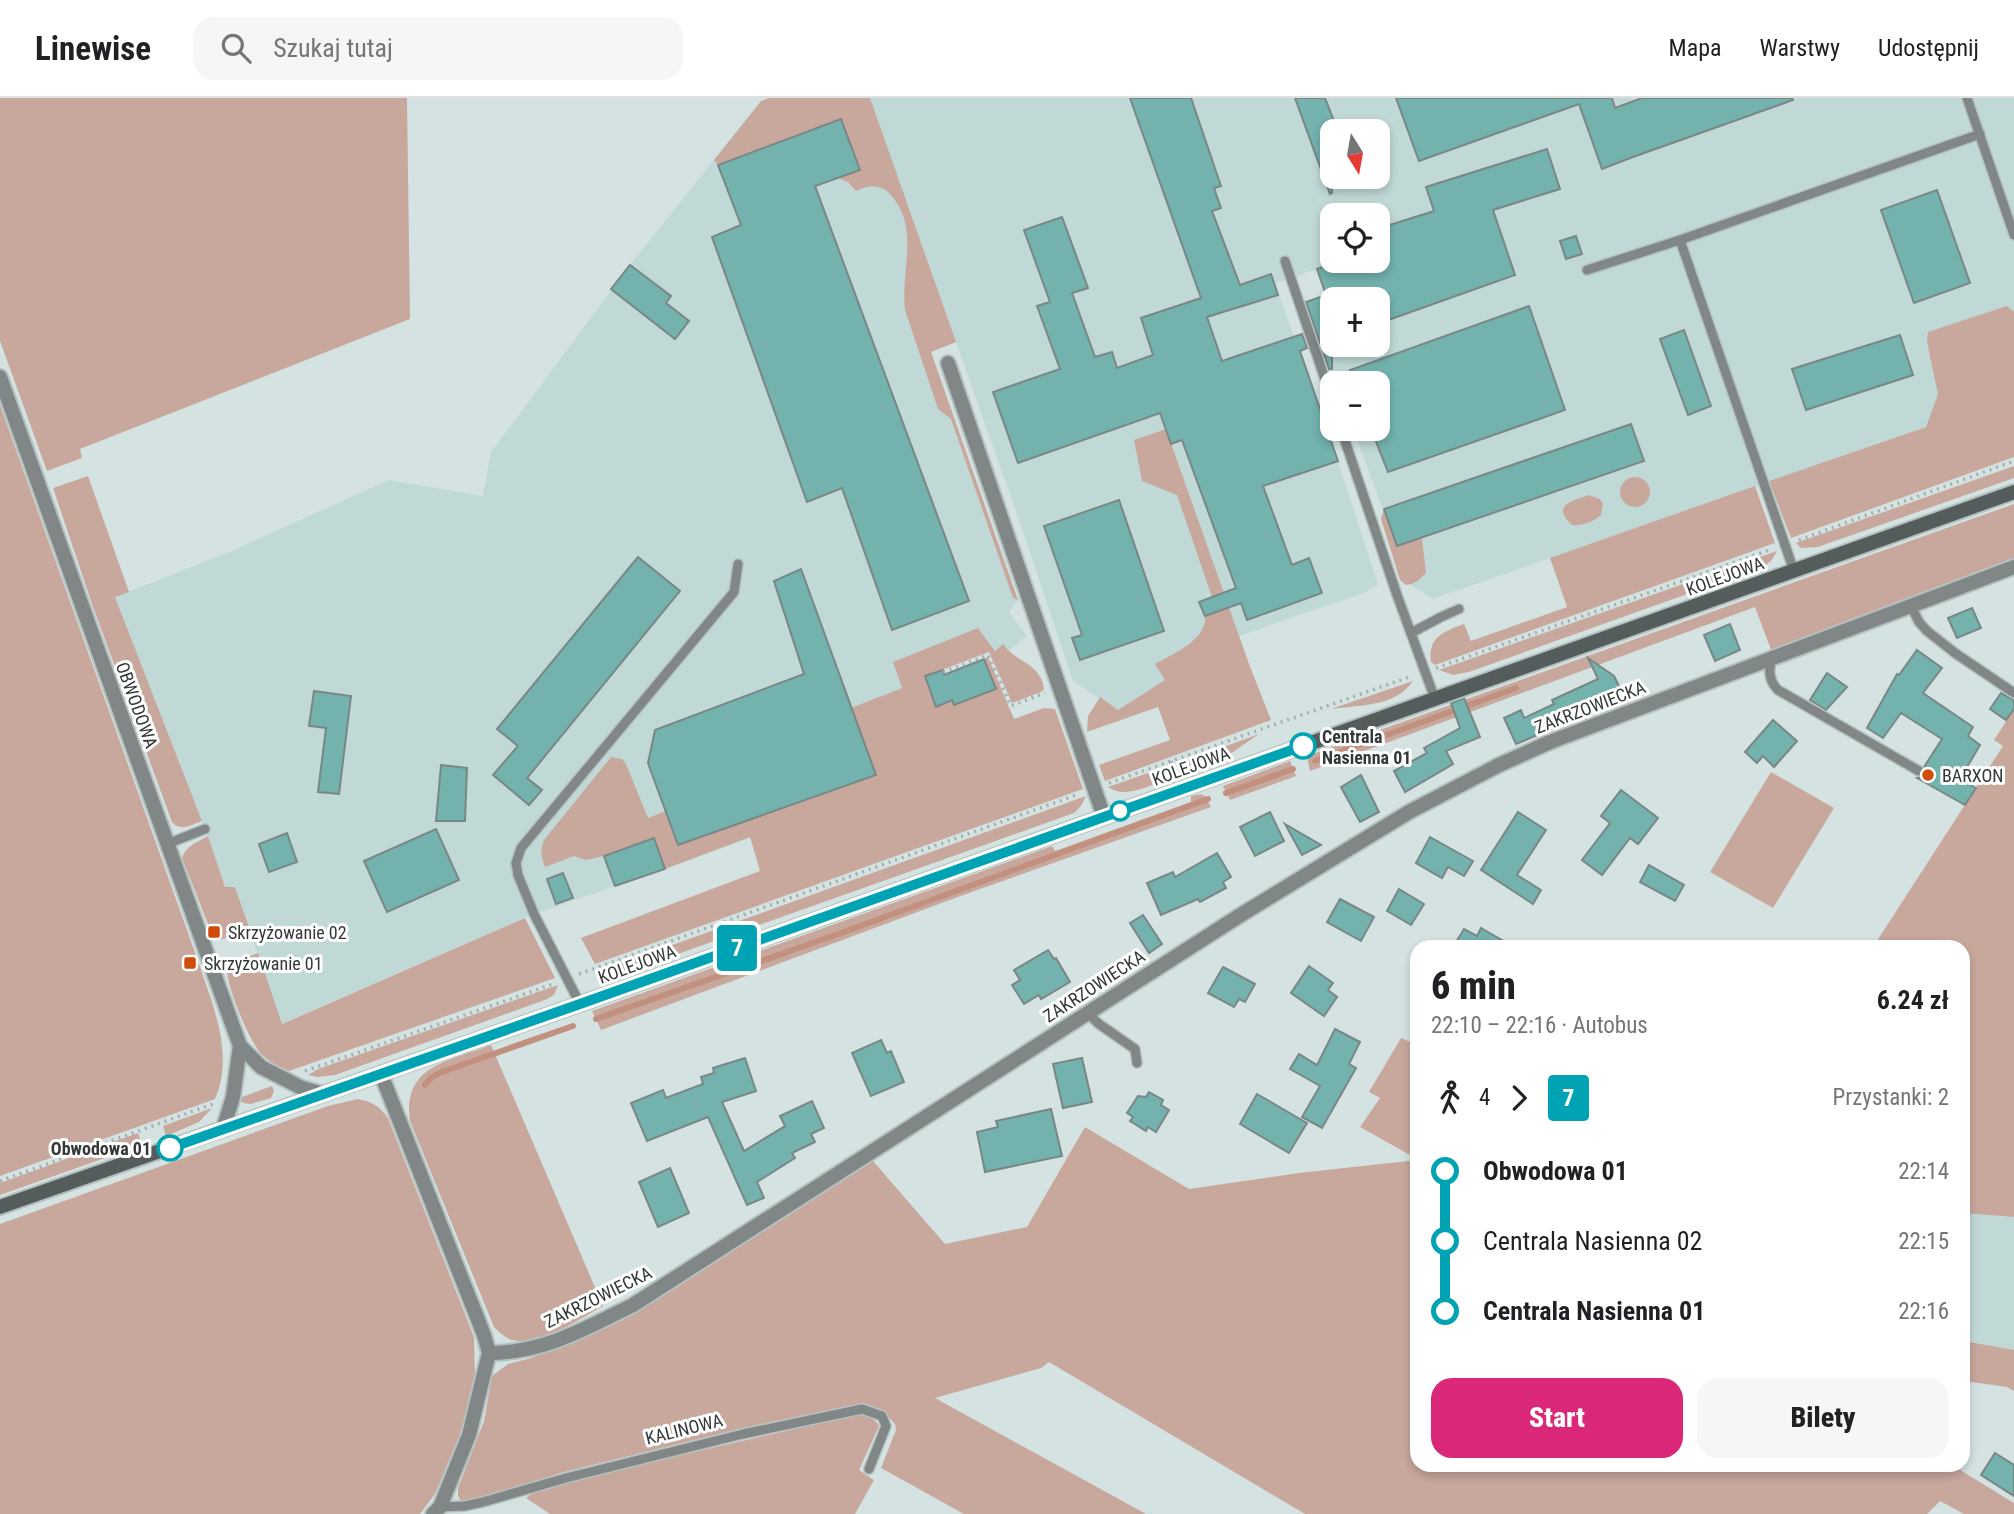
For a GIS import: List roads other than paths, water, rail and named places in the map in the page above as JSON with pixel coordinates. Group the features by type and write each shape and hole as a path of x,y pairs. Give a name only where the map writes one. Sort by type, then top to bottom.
{"street":[{"path":"947,363 1104,817"},
{"name":"OBWODOWA","path":"0,377 240,1046 261,1067 282,1079 323,1094"},
{"name":"KOLEJOWA","path":"0,1207 580,1004 2014,492"},
{"name":"ZAKRZOWIECKA","path":"489,1353 518,1352 546,1345 633,1305 1239,916 1430,801 1497,766 1550,742 2014,567"},
{"name":"OBWODOWA","path":"223,1129 233,1097 240,1046"},
{"path":"381,1074 489,1353"},
{"name":"KALINOWA","path":"436,1511 469,1435 489,1353"}],"lane":[{"path":"1967,98 2014,235"},
{"path":"1587,270 1980,134"},
{"path":"1680,240 1794,571"},
{"path":"1285,261 1322,371"},
{"path":"1346,441 1435,699"},
{"path":"580,1004 534,914 519,875 517,856 734,592 738,564"},
{"path":"1911,606 1927,631 2014,693"},
{"path":"1411,634 1459,609"},
{"path":"1772,658 1769,668 1772,684"},
{"path":"1745,668 1756,671 1788,698 1919,771"},
{"path":"167,844 205,829"},
{"path":"1087,1013 1135,1049 1137,1063"},
{"name":"KALINOWA","path":"436,1511 483,1502 566,1478 743,1434 862,1409 882,1416 886,1426 869,1469"}],"waterway":[{"path":"1315,761 1516,688"},
{"path":"1226,793 1293,769"},
{"path":"596,1019 1208,799"},
{"path":"425,1085 439,1073 573,1026"}],"place":[{"name":"Centrala Nasienna 01","path":"1303,746"},
{"name":"BARXON","path":"1928,775"},
{"name":"Skrzyżowanie 02","path":"214,932"},
{"name":"Skrzyżowanie 01","path":"190,963"},
{"name":"Obwodowa 01","path":"170,1148"}]}
